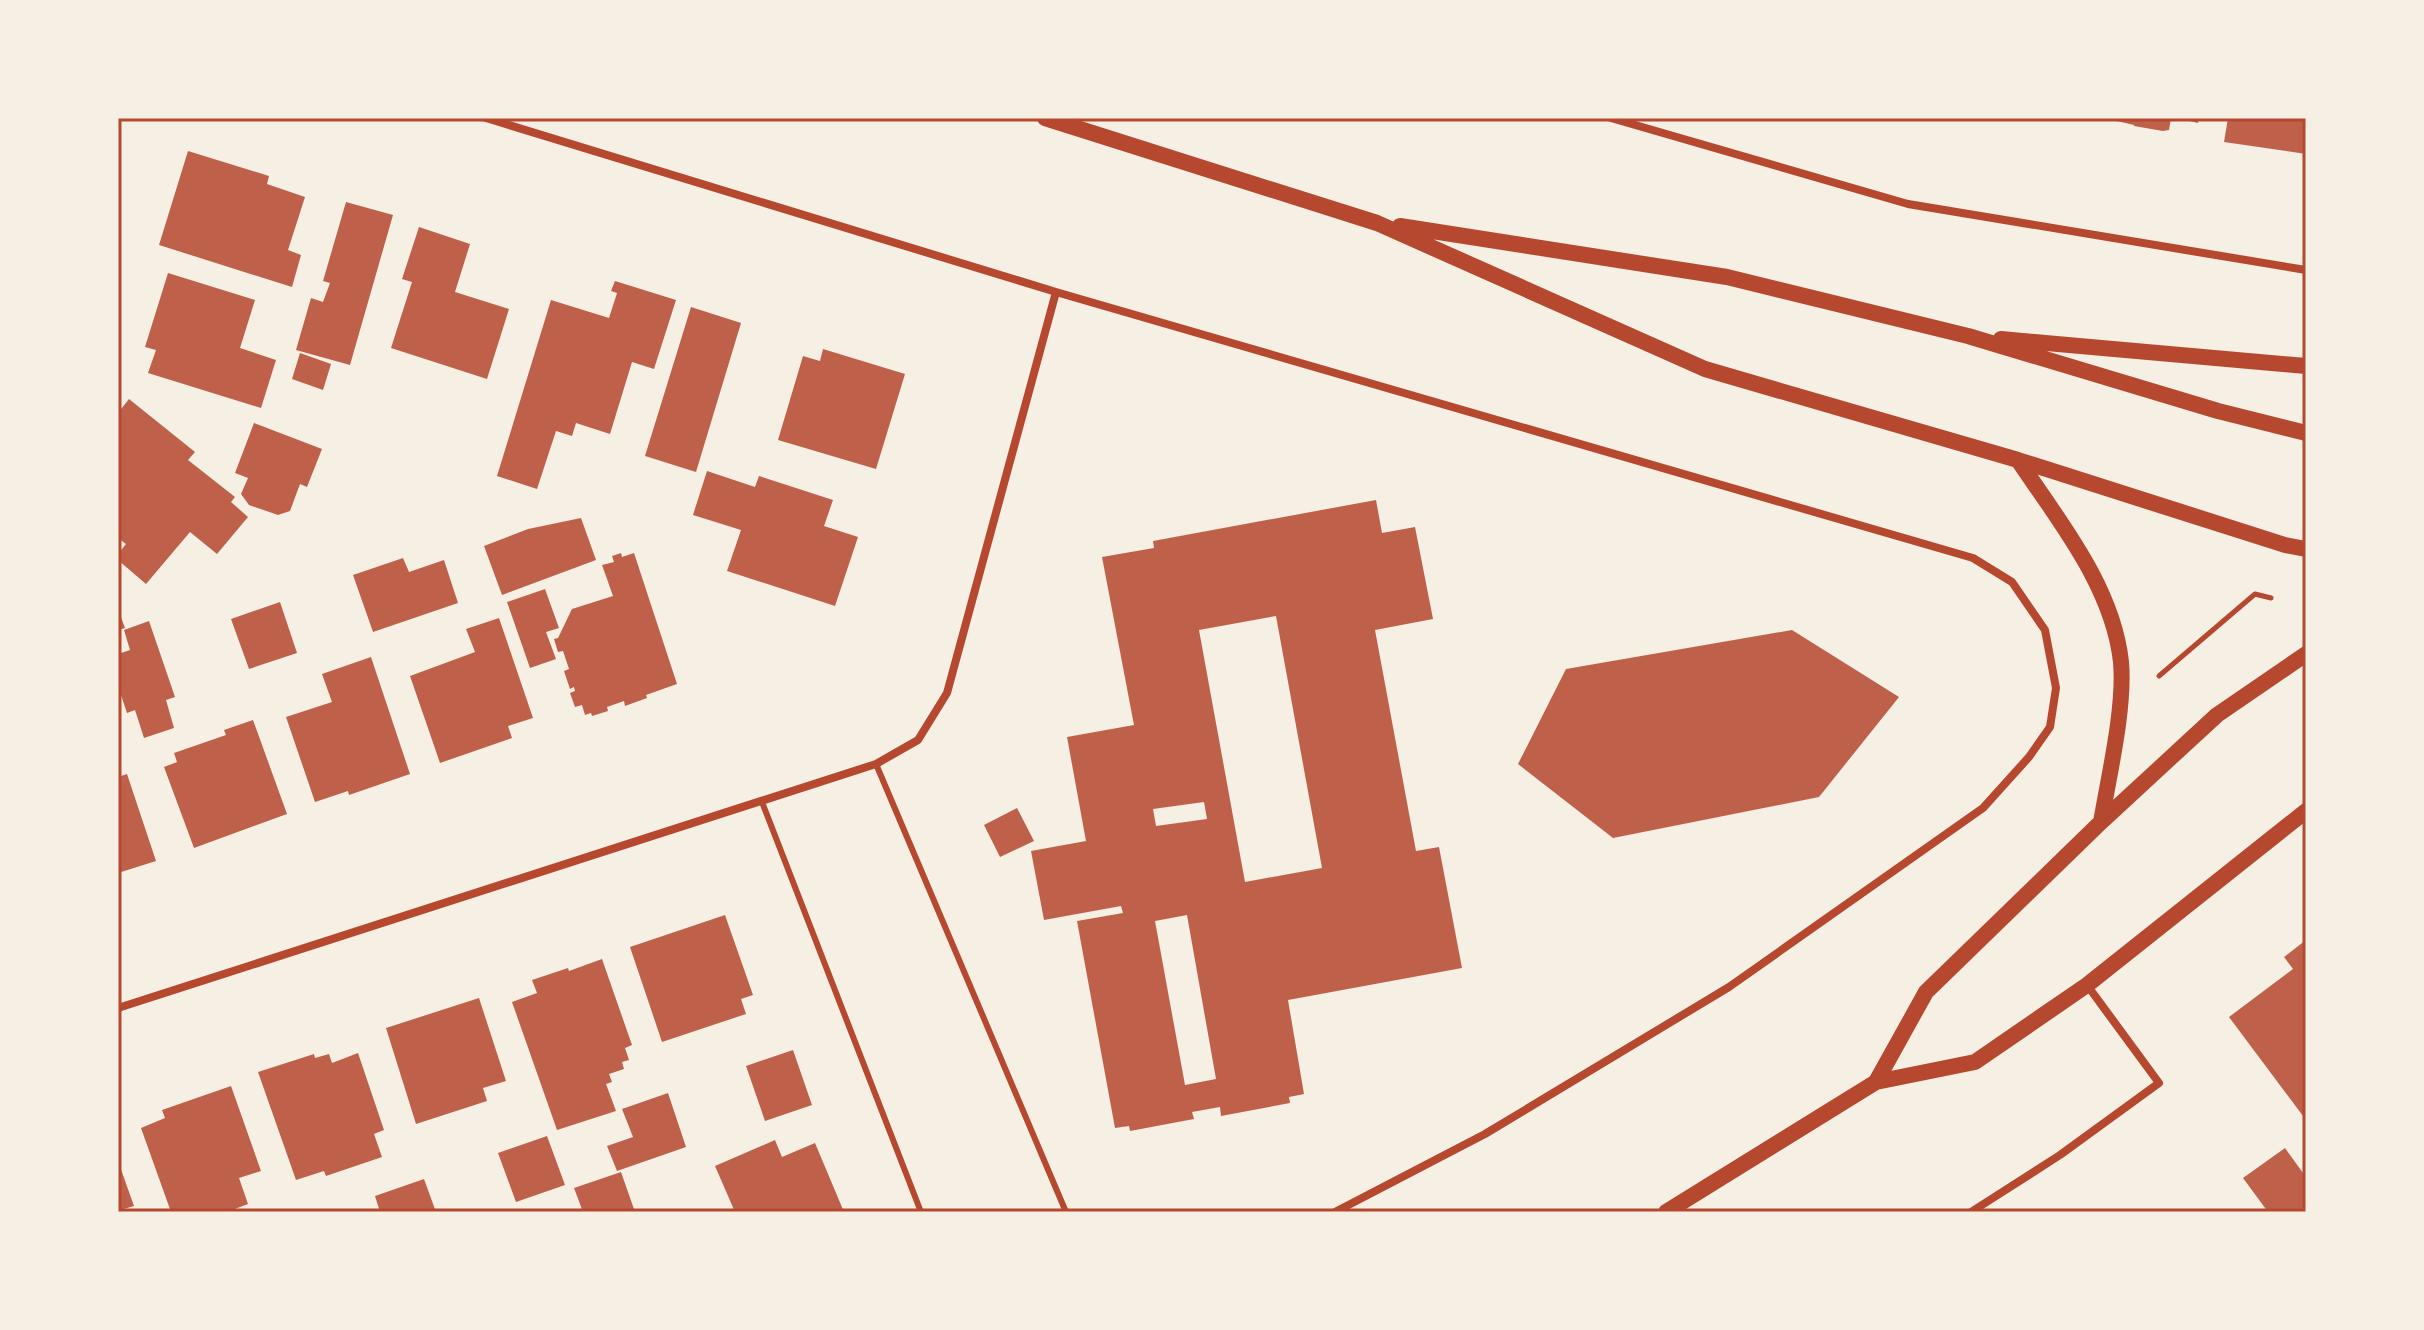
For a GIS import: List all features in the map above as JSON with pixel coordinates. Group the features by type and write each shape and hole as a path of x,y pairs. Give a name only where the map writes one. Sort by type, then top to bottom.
{"main road":[{"path":"1045,118 1377,223 1705,369 2018,460 2306,549"},
{"path":"1377,223 1727,277 1968,336 2218,411 2306,433"},
{"path":"1968,336 2306,366"},
{"path":"2018,460 2096,583 2111,622 2121,663 2119,711 2101,822"},
{"path":"1876,1082 1926,992 2101,822 2217,715 2306,654"},
{"path":"1666,1212 1876,1082 1975,1062 2087,985 2306,811"}],"street":[{"path":"486,118 1056,292 1973,558 2012,582 2045,630 2056,688 2050,727 2029,757 1983,808 1729,987 1485,1134 1335,1212"},
{"path":"1611,118 1908,204 2306,270"},
{"path":"118,1008 876,764 918,740 947,693 1056,292"},
{"path":"1971,1212 2060,1155 2159,1083 2087,985"}],"lane":[{"path":"876,764 1066,1212"},
{"path":"762,802 921,1212"}],"path":[{"path":"2156,679 2255,594 2271,598"}],"building":[{"path":"2104,118 2171,118 2169,130 2163,131"},
{"path":"2177,118 2199,118 2198,123"},
{"path":"2228,118 2306,118 2306,154 2224,142"},
{"path":"188,151 269,176 267,184 305,197 288,250 301,255 292,287 159,245"},
{"path":"346,202 393,215 350,365 296,350 311,298 323,302 330,283 323,281"},
{"path":"419,227 470,244 455,292 509,309 487,379 391,348 412,282 402,279"},
{"path":"168,273 255,300 240,348 276,360 261,408 148,373 156,350 145,347"},
{"path":"615,281 676,300 654,369 632,362 610,434 576,423 572,436 556,431 537,489 497,476 551,300 609,318 617,293 611,291"},
{"path":"691,307 741,323 696,472 645,456"},
{"path":"823,349 905,374 876,469 778,440 803,356 820,361"},
{"path":"300,353 331,364 323,390 292,379"},
{"path":"129,399 195,452 188,460 235,497 231,502 248,517 217,554 190,532 146,584 118,560 118,554 126,544 118,538 118,413"},
{"path":"254,423 322,449 307,487 300,484 290,511 278,515 249,505 241,494 248,478 235,473"},
{"path":"707,471 755,487 759,476 833,500 824,526 858,537 835,606 727,571 741,530 693,515"},
{"path":"1376,500 1382,533 1415,527 1433,619 1375,630 1416,851 1439,847 1462,968 1288,1000 1304,1094 1289,1097 1290,1103 1221,1116 1220,1107 1192,1112 1194,1119 1130,1131 1129,1126 1115,1128 1077,921 1123,913 1121,906 1044,920 1031,851 1086,841 1067,737 1134,725 1102,557 1154,548 1153,541","holes":["1276,616 1322,868 1245,882 1199,630","1204,802 1207,819 1156,826 1153,809","1187,915 1216,1079 1185,1085 1155,921"]},
{"path":"581,518 596,560 502,595 484,546 528,529"},
{"path":"621,553 622,557 634,553 677,684 625,706 624,701 607,707 608,711 585,715 582,705 575,707 570,693 575,691 574,687 570,689 564,671 569,669 563,651 558,652 554,639 558,638 572,609 613,596 602,565 614,562 612,556"},
{"path":"403,558 409,572 444,560 458,603 373,632 353,575"},
{"path":"545,589 559,628 546,632 556,659 530,668 507,602"},
{"path":"280,602 297,653 249,669 231,619"},
{"path":"118,609 125,628 118,630"},
{"path":"499,618 533,718 508,726 512,738 440,763 410,676 475,652 466,629"},
{"path":"149,621 175,697 166,700 174,728 144,738 135,710 127,713 118,686 118,654 130,650 124,630"},
{"path":"1792,630 1899,697 1819,797 1613,838 1518,764 1566,669"},
{"path":"371,657 410,774 349,795 348,791 315,802 286,717 332,702 322,674"},
{"path":"253,720 287,814 194,848 164,767 177,762 174,753 226,735 224,730"},
{"path":"127,774 156,861 118,873 118,777"},
{"path":"1017,808 1034,841 1000,857 984,825"},
{"path":"725,915 753,995 741,999 746,1014 662,1042 630,947"},
{"path":"2306,940 2306,1120 2229,1017 2293,969 2284,957"},
{"path":"602,959 632,1045 625,1048 629,1060 622,1062 624,1069 609,1074 612,1082 606,1084 616,1111 557,1130 512,1002 537,993 532,980"},
{"path":"479,998 506,1081 483,1088 487,1101 416,1124 386,1028"},
{"path":"793,1050 812,1105 765,1121 746,1066"},
{"path":"358,1053 384,1130 374,1134 382,1157 326,1176 324,1171 296,1180 258,1072 314,1054 315,1058 329,1054 332,1063"},
{"path":"231,1086 261,1171 239,1178 248,1204 227,1212 171,1212 141,1128 165,1118 162,1110"},
{"path":"668,1093 686,1147 617,1171 607,1146 633,1137 622,1109"},
{"path":"547,1136 565,1185 516,1202 498,1153"},
{"path":"775,1140 782,1157 815,1143 844,1212 735,1212 715,1166"},
{"path":"2285,1148 2306,1177 2306,1212 2268,1212 2243,1178"},
{"path":"118,1161 134,1206 124,1209 125,1212 118,1212"},
{"path":"621,1172 635,1212 583,1212 574,1188"},
{"path":"424,1179 436,1212 380,1212 375,1196"}]}
